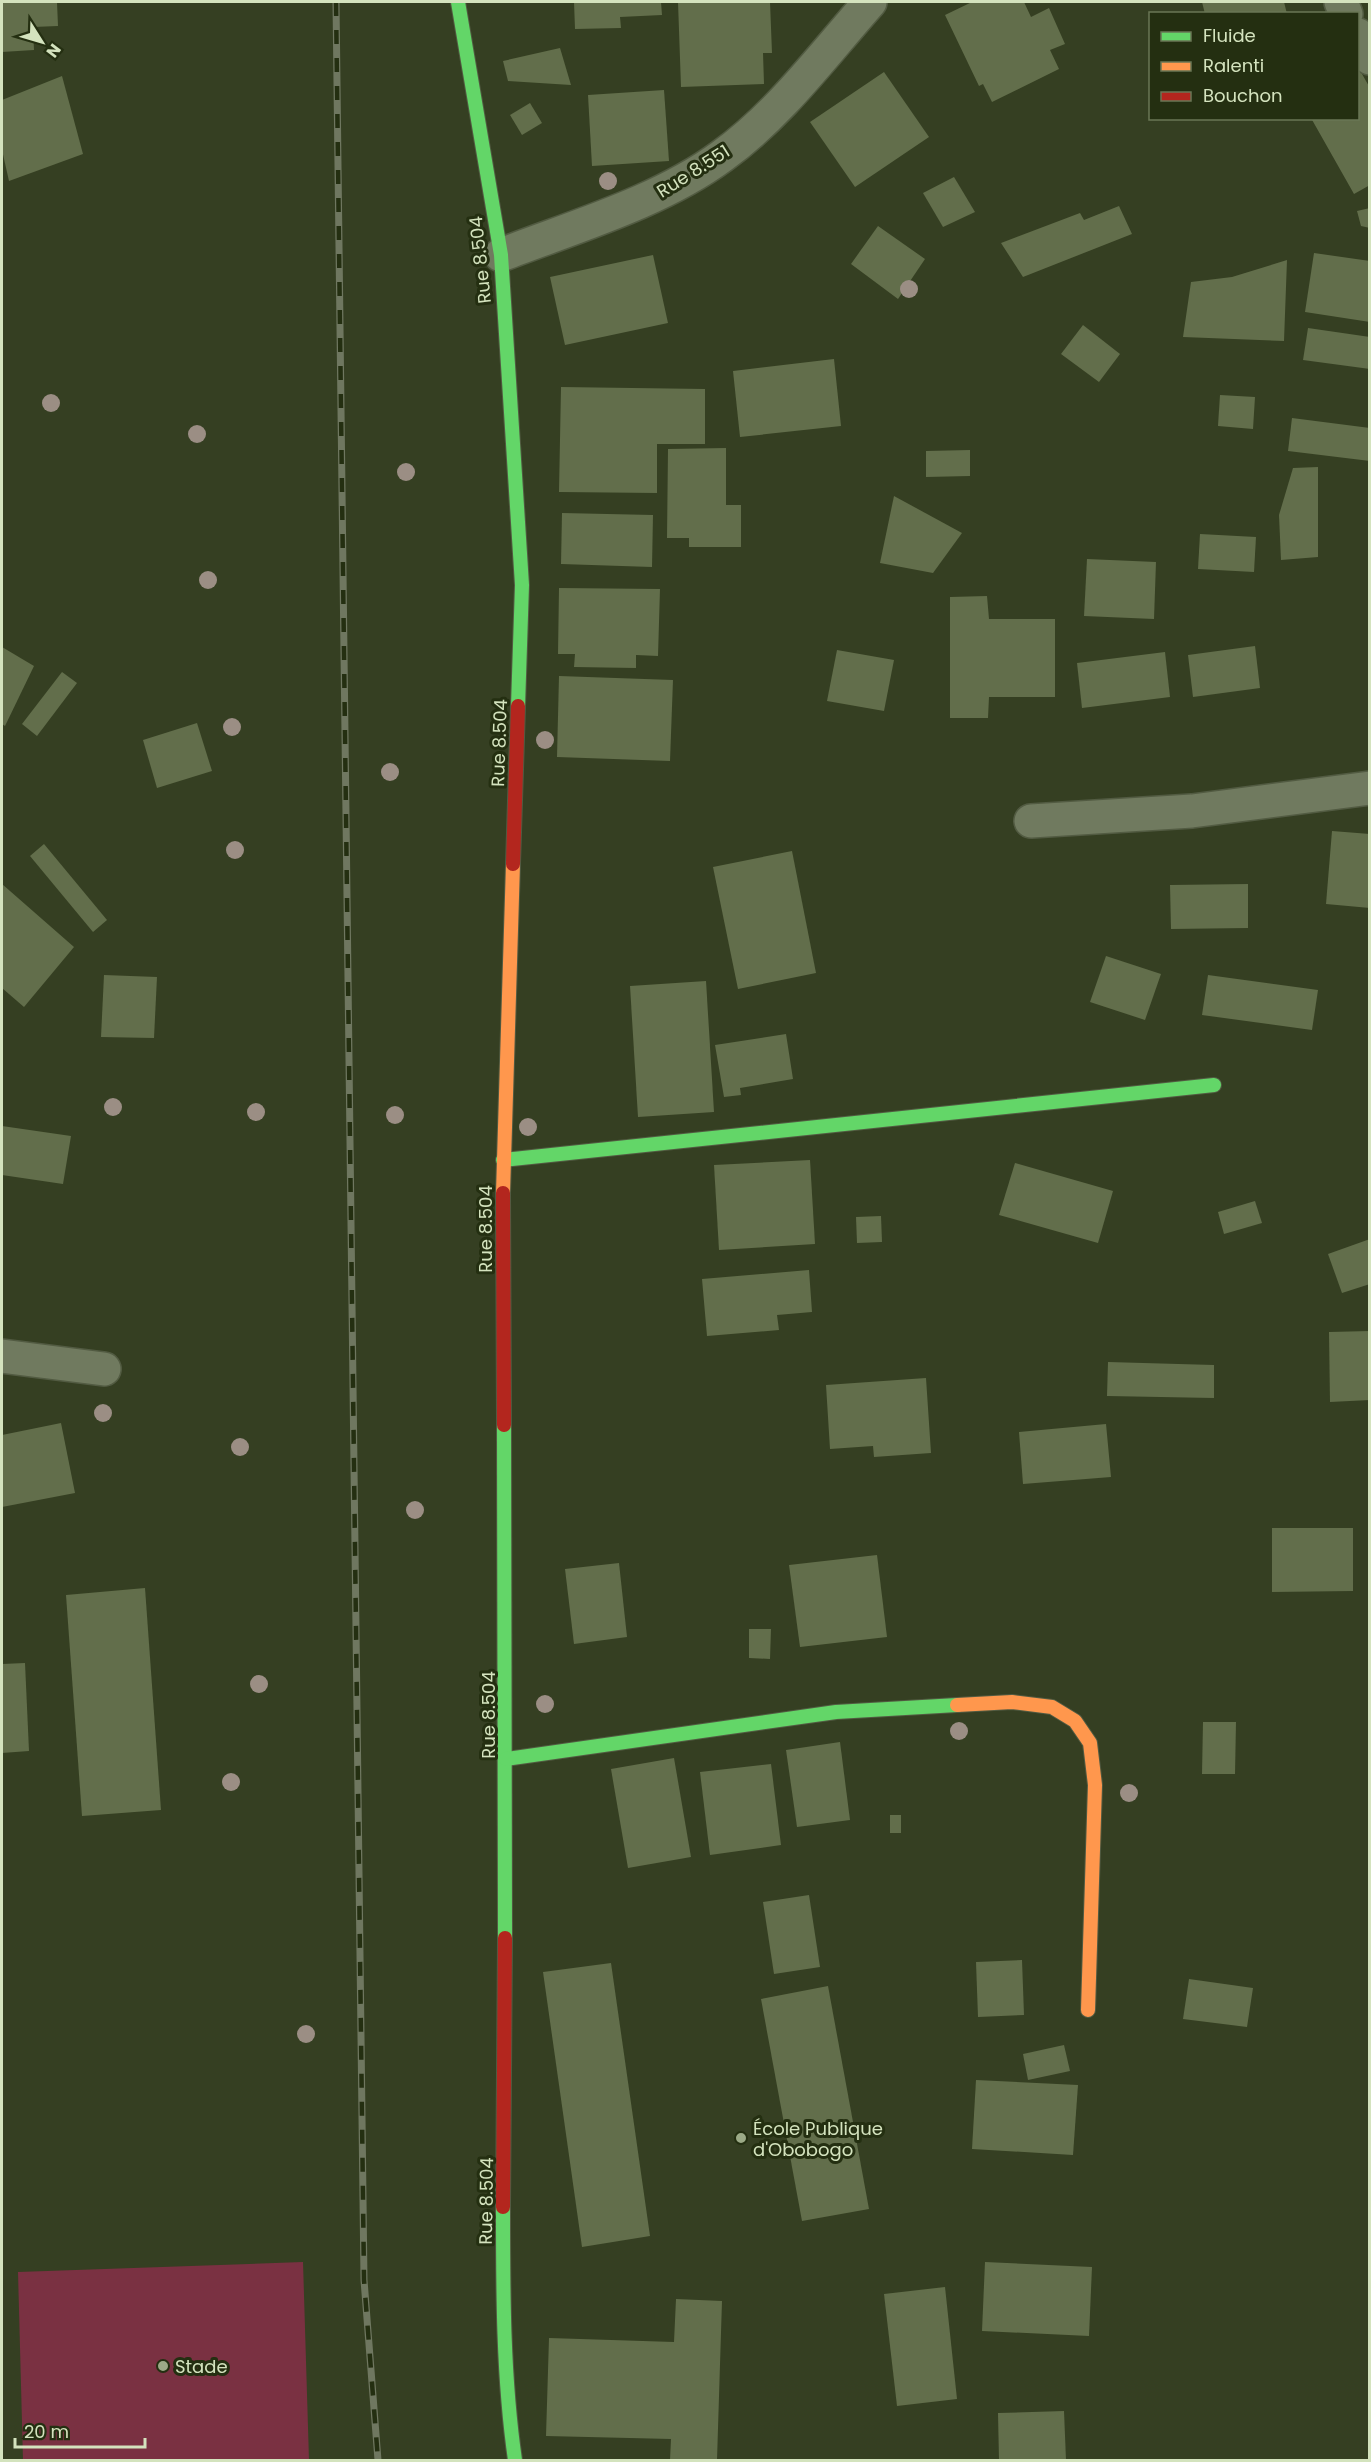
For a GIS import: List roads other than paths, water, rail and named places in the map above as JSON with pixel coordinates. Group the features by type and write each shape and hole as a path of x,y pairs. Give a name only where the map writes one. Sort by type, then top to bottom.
{"street":[{"name":"Rue 8.504","path":"459,2 501,255 505,347 522,585 503,1160 506,1759 503,2288 510,2426 515,2460"},
{"name":"Rue 8.551","path":"501,255 646,200 722,157 783,103 870,2"},
{"path":"1359,37 1370,58"},
{"path":"1031,820 1192,811 1370,788"},
{"path":"503,1160 1214,1085"},
{"path":"2,1356 104,1369"},
{"path":"506,1759 836,1712 1012,1702 1052,1707 1075,1721 1090,1743 1095,1785 1088,2010"}],"railway":[{"path":"336,2 364,2280 378,2460"}],"place":[{"name":"École Publique d'Obobogo","path":"741,2138"},
{"name":"Stade","path":"163,2366"}]}
